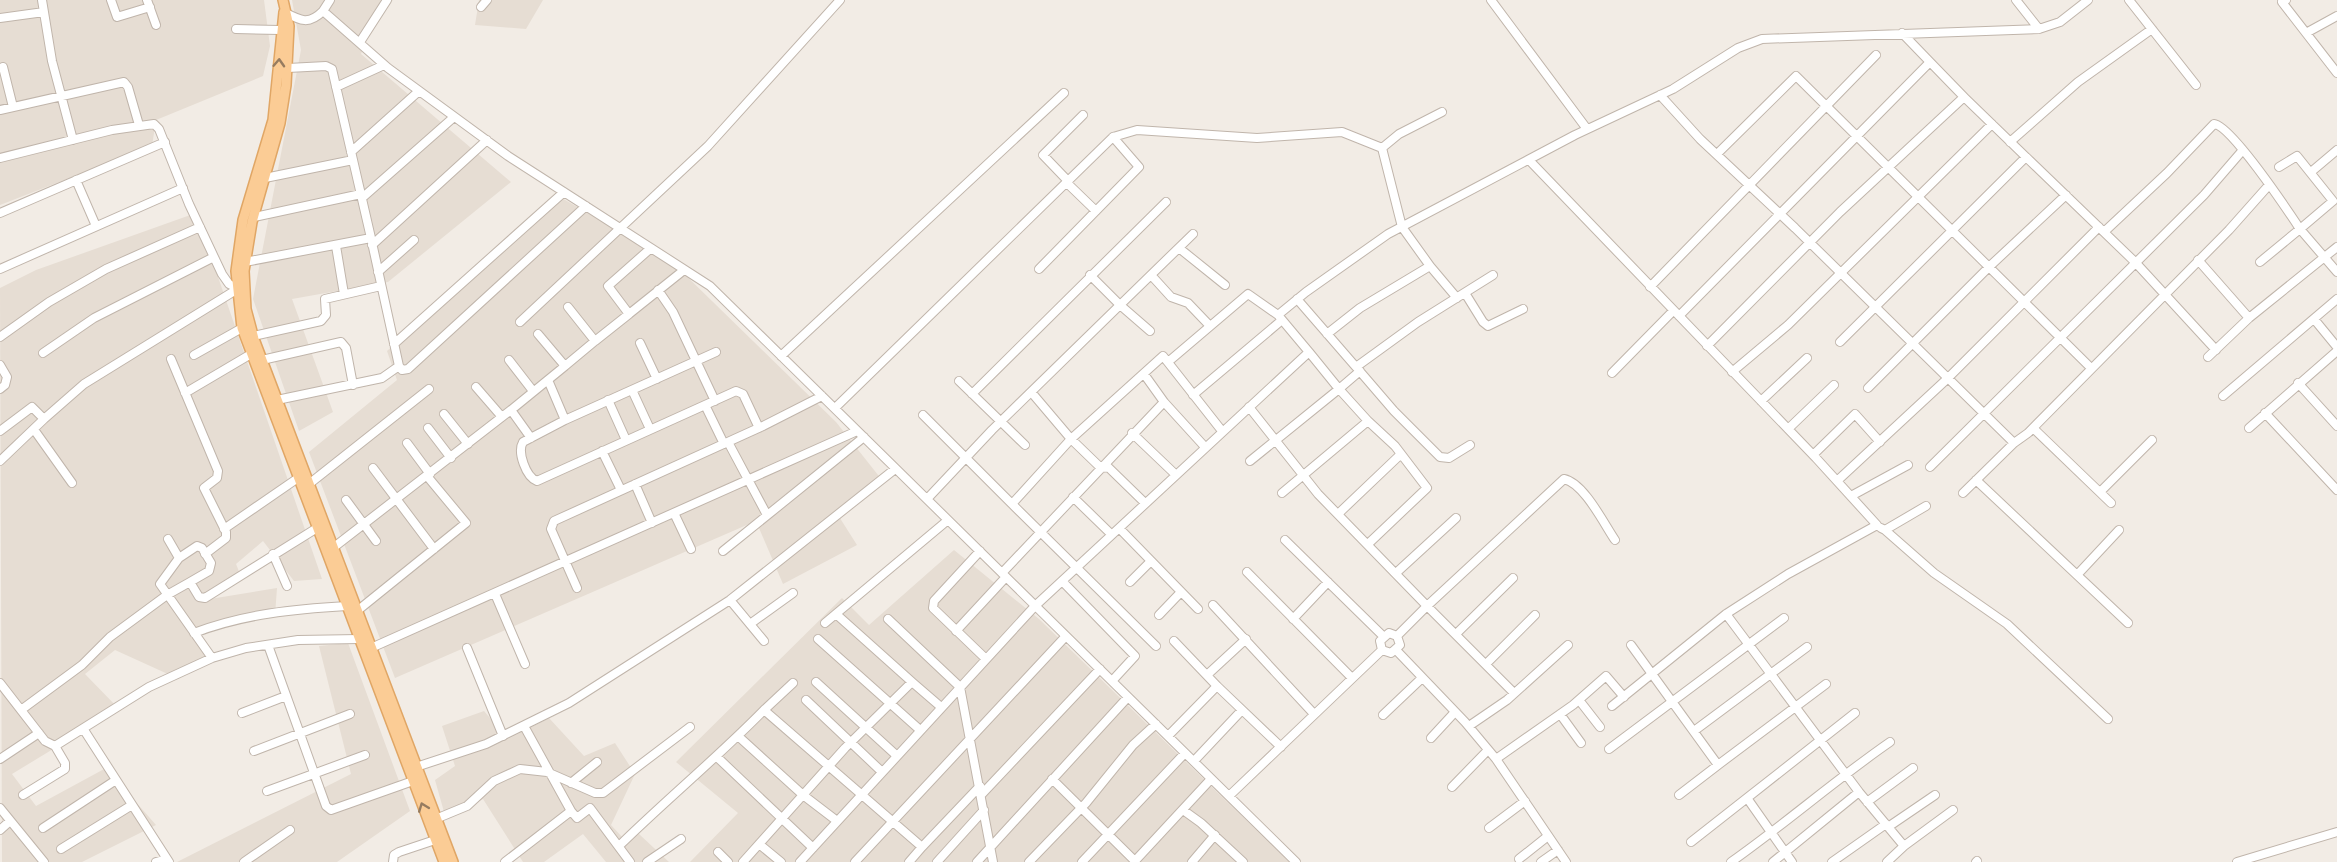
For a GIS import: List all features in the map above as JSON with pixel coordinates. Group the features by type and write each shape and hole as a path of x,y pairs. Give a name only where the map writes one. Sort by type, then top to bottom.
{"main road":[{"path":"282,0 289,26 288,68 280,123 254,217 245,262 241,290 242,328 317,528 330,551 371,648 413,768 413,781 444,862"},
{"path":"284,12 280,30 273,120 243,220 236,271 253,336 309,484 359,639 413,768 438,818 453,862"}],"street":[{"path":"42,0 61,96 73,140"},
{"path":"111,0 117,16 149,3 156,25"},
{"path":"284,12 302,22 314,20 330,0"},
{"path":"360,42 387,0"},
{"path":"481,7 488,0"},
{"path":"520,322 615,236 620,228 708,146 840,0"},
{"path":"1491,0 1587,129"},
{"path":"2016,0 2039,29"},
{"path":"1193,395 1297,299 1402,227 1587,129 1660,95 1738,48 1762,39 2039,29 2060,22 2088,0"},
{"path":"2129,0 2196,85"},
{"path":"2283,1 2306,33 2333,61 2337,74"},
{"path":"323,10 384,65 454,117 564,192 710,286 1296,862"},
{"path":"0,18 44,12"},
{"path":"2306,33 2337,16"},
{"path":"236,29 280,30"},
{"path":"2010,141 2079,82 2152,29"},
{"path":"1902,33 2026,158 2135,262 2216,350"},
{"path":"1650,287 1876,55"},
{"path":"1612,373 1676,314 1930,62"},
{"path":"336,87 384,65"},
{"path":"3,67 13,107"},
{"path":"288,68 330,67 399,366 402,370 408,369 586,206"},
{"path":"1717,154 1796,76 2061,335 2091,368"},
{"path":"0,110 124,82 128,87 139,125"},
{"path":"265,178 352,156 419,91"},
{"path":"782,356 1064,93"},
{"path":"1660,95 1717,154 2014,443"},
{"path":"1707,346 1809,242 1964,96"},
{"path":"1382,148 1399,134 1442,112"},
{"path":"1083,115 1043,155 1096,211"},
{"path":"254,217 361,196 454,117"},
{"path":"0,158 139,125 154,124 165,142 222,274 241,290 84,384 61,402 35,430 0,461"},
{"path":"1732,372 1841,274 1992,124"},
{"path":"1837,481 1947,379 2025,301 2101,230 2168,173 2210,126 2218,124 2223,127 2300,229 2337,272"},
{"path":"835,408 1113,137 1137,130 1257,138 1342,132 1382,148"},
{"path":"1039,269 1139,167 1113,137"},
{"path":"245,262 372,242 487,140"},
{"path":"0,213 165,142"},
{"path":"1382,148 1402,227 1457,298"},
{"path":"2311,172 2337,150"},
{"path":"1930,467 1982,412 2204,195 2242,151"},
{"path":"2260,262 2335,200 2297,156 2279,167"},
{"path":"1840,342 1955,231 2026,158"},
{"path":"1529,160 1813,455 1877,525 1934,573 2007,624 2108,720"},
{"path":"76,180 96,226"},
{"path":"1963,493 2032,428 2198,261 2269,185"},
{"path":"1,265 183,188"},
{"path":"394,344 564,192"},
{"path":"1868,388 1990,266 2066,195"},
{"path":"972,394 1166,202"},
{"path":"0,338 49,302 106,269 200,227"},
{"path":"927,499 1001,421 1193,234"},
{"path":"378,272 414,240"},
{"path":"336,246 344,294"},
{"path":"2208,357 2249,318 2337,247"},
{"path":"629,314 608,286 651,248"},
{"path":"1179,248 1225,285"},
{"path":"43,353 94,318 214,257"},
{"path":"2198,261 2249,318"},
{"path":"1327,334 1360,308 1430,266"},
{"path":"330,551 451,458 684,270"},
{"path":"1090,275 1150,331"},
{"path":"1151,275 1171,297 1186,301 1210,326"},
{"path":"1250,461 1339,389 1358,369 1493,275"},
{"path":"253,336 321,321 325,318 325,299 381,286"},
{"path":"658,290 673,312 715,401"},
{"path":"1465,293 1483,322 1488,326 1523,309"},
{"path":"1167,362 1248,294 1280,317 1339,389 1401,454 1427,488 1368,544"},
{"path":"1297,299 1394,411 1440,456 1449,458 1470,445"},
{"path":"2223,396 2337,299"},
{"path":"568,307 595,341"},
{"path":"2249,428 2337,349 2314,319"},
{"path":"194,355 242,328"},
{"path":"538,334 565,366"},
{"path":"262,360 341,342 346,348 353,385"},
{"path":"640,343 657,379"},
{"path":"716,352 565,420 523,442 521,453 530,477 537,481 740,391 759,428"},
{"path":"800,862 881,771 1035,606 1309,352"},
{"path":"185,393 251,354"},
{"path":"1012,504 1071,440 1163,356 1222,431"},
{"path":"1761,401 1807,358"},
{"path":"171,359 218,471 217,478 204,488 224,529 225,540 205,554"},
{"path":"509,360 533,391"},
{"path":"0,366 7,377 5,385 0,389"},
{"path":"277,400 382,378 399,366"},
{"path":"1144,374 1164,402 1205,447"},
{"path":"548,380 565,420"},
{"path":"959,381 1025,445"},
{"path":"2298,383 2337,426"},
{"path":"1788,429 1834,385"},
{"path":"476,387 502,417"},
{"path":"309,484 429,388"},
{"path":"632,390 650,429"},
{"path":"1032,393 1071,440 1101,468"},
{"path":"577,588 551,524 558,518 759,428 822,396"},
{"path":"608,400 626,440"},
{"path":"956,631 1073,497 1164,402"},
{"path":"705,405 767,515"},
{"path":"0,431 32,407 44,419"},
{"path":"1249,407 1303,476 1338,514 1514,693"},
{"path":"511,410 531,438"},
{"path":"2265,413 2337,490"},
{"path":"444,414 468,444"},
{"path":"1813,455 1855,414 1880,442"},
{"path":"922,415 1078,566 1156,646"},
{"path":"1282,493 1368,421"},
{"path":"428,428 451,458"},
{"path":"2032,428 2111,503"},
{"path":"35,430 72,483"},
{"path":"371,648 747,482 857,430"},
{"path":"1132,433 1175,474"},
{"path":"723,551 864,437"},
{"path":"2100,492 2152,440"},
{"path":"357,611 466,523 407,443"},
{"path":"603,451 621,490"},
{"path":"1338,514 1401,454"},
{"path":"1851,496 1908,465"},
{"path":"1101,468 1108,467 1145,503"},
{"path":"373,468 434,549"},
{"path":"413,768 502,736 569,703 730,600 895,469"},
{"path":"224,529 298,478"},
{"path":"1397,636 1564,479 1574,483 1587,498 1615,540"},
{"path":"1976,480 2128,623"},
{"path":"635,484 652,523"},
{"path":"1073,497 1111,534"},
{"path":"346,500 376,541"},
{"path":"1885,530 1926,506"},
{"path":"674,513 691,549"},
{"path":"1396,573 1456,518"},
{"path":"825,623 948,520"},
{"path":"1612,706 1726,614 1788,574 1877,525"},
{"path":"190,582 199,597 205,598 317,528"},
{"path":"1119,528 1198,609"},
{"path":"2077,574 2119,530"},
{"path":"168,538 179,558"},
{"path":"1285,540 1383,636"},
{"path":"21,710 82,665 110,638 166,595 211,569 205,554 197,546 179,558 160,581 166,595 212,658"},
{"path":"980,551 933,604 934,611 986,659"},
{"path":"273,554 287,586"},
{"path":"1130,582 1151,561"},
{"path":"1247,572 1352,678"},
{"path":"1456,634 1513,578"},
{"path":"1062,581 1135,656 1112,681"},
{"path":"1293,619 1328,582"},
{"path":"1159,615 1181,592"},
{"path":"750,624 793,593"},
{"path":"495,594 525,664"},
{"path":"730,600 764,641"},
{"path":"1213,605 1314,714"},
{"path":"195,633 220,623 253,616 347,606"},
{"path":"836,614 941,707"},
{"path":"1726,614 1859,792 1904,846"},
{"path":"1486,664 1535,615"},
{"path":"1609,749 1784,618"},
{"path":"888,619 960,687 993,862"},
{"path":"1382,650 1380,641 1389,633 1397,636 1400,642 1397,651"},
{"path":"855,862 1066,636"},
{"path":"55,746 84,730 105,713 149,687 212,658 246,648 298,640 359,639"},
{"path":"818,639 920,730"},
{"path":"1207,675 1246,639"},
{"path":"1174,641 1281,747"},
{"path":"268,645 314,774 330,810 413,781"},
{"path":"1469,726 1514,693 1568,645"},
{"path":"1631,645 1718,765"},
{"path":"1694,731 1807,647"},
{"path":"467,648 502,736"},
{"path":"1229,796 1382,650"},
{"path":"1382,650 1391,653 1397,651"},
{"path":"1397,651 1469,726 1496,759 1566,862"},
{"path":"981,795 1100,669"},
{"path":"1496,759 1579,700 1606,676 1624,697"},
{"path":"1383,715 1422,678"},
{"path":"816,682 896,755"},
{"path":"743,862 828,766 912,682"},
{"path":"620,845 669,796 717,758 793,683"},
{"path":"1678,795 1826,684"},
{"path":"1,686 45,741 55,746 65,763 65,769 23,795"},
{"path":"1168,736 1217,686"},
{"path":"242,713 286,696"},
{"path":"977,862 1128,697"},
{"path":"806,700 881,771"},
{"path":"1579,700 1600,728"},
{"path":"764,710 922,848"},
{"path":"1194,761 1242,710"},
{"path":"1431,738 1455,712"},
{"path":"1691,842 1856,713"},
{"path":"254,751 351,714"},
{"path":"1560,714 1581,743"},
{"path":"1029,862 1081,807 1133,745 1156,724"},
{"path":"524,726 547,772 571,811 577,818 590,807 620,845 630,862"},
{"path":"438,818 472,803 490,784 512,772 532,768 603,793 690,727"},
{"path":"84,730 168,860 156,862"},
{"path":"0,759 39,733"},
{"path":"738,736 803,795 837,821"},
{"path":"1731,862 1772,833 1845,773 1890,742"},
{"path":"1452,787 1488,750"},
{"path":"1082,862 1185,753"},
{"path":"267,791 365,755"},
{"path":"717,758 813,848"},
{"path":"571,783 597,762"},
{"path":"1867,801 1913,768"},
{"path":"1052,779 1134,861 1211,779"},
{"path":"43,828 116,780"},
{"path":"909,862 980,786"},
{"path":"1773,862 1859,792"},
{"path":"1832,862 1935,795"},
{"path":"1747,798 1792,862"},
{"path":"1489,828 1525,801"},
{"path":"61,849 132,805"},
{"path":"0,808 44,862"},
{"path":"937,862 984,810"},
{"path":"1183,810 1215,835 1243,862"},
{"path":"1887,862 1904,846 1953,810"},
{"path":"504,862 571,811"},
{"path":"0,830 10,821"},
{"path":"244,862 290,830"},
{"path":"2237,862 2337,832"},
{"path":"1192,862 1215,835"},
{"path":"1519,859 1548,836"},
{"path":"647,862 681,839"},
{"path":"393,862 394,855 399,852 435,840"},
{"path":"759,844 780,862"},
{"path":"1541,862 1558,850"},
{"path":"717,852 728,862"}],"shaded area":[{"path":"0,0 264,0 270,46 263,76 156,120 152,146 0,205"},
{"path":"292,0 393,0 371,28 361,54 511,182 388,282 292,299 333,412 299,431 253,299 301,50"},
{"path":"479,0 543,0 526,29 475,25"},
{"path":"560,197 672,262 836,422 882,480 838,515 857,545 783,584 756,521 395,678 309,452 397,380 387,351"},
{"path":"196,213 322,579 294,581 263,541 236,564 240,574 210,599 277,588 275,615 198,631 213,657 170,675 115,650 85,674 119,709 12,774 36,806 106,768 156,825 82,862 2,862 0,288 36,270"},
{"path":"954,550 1039,619 1289,862 690,862 738,813 676,762 842,598 869,625"},
{"path":"348,643 410,811 337,862 177,862 351,774 319,646"},
{"path":"484,711 508,739 549,718 584,756 615,743 635,774 611,825 623,838 639,834 669,862 606,862 583,834 544,862 523,862 483,799 446,819 435,780 455,766 442,726"}]}
